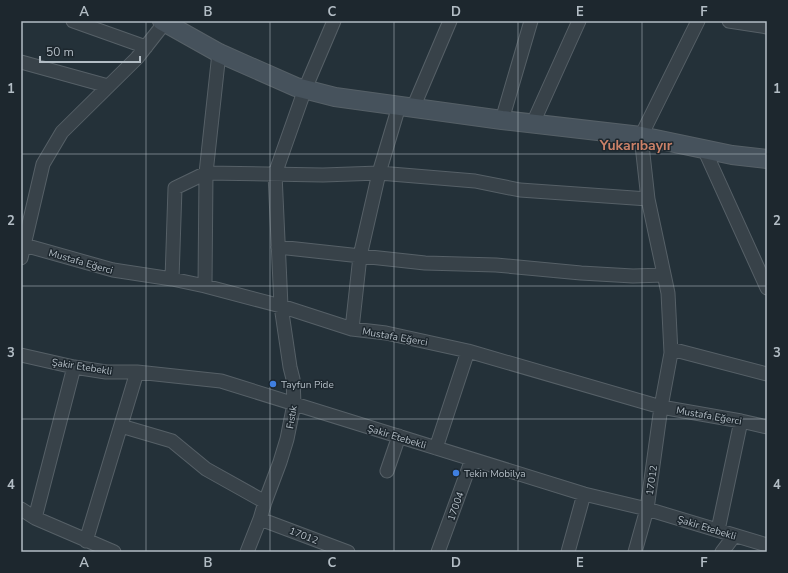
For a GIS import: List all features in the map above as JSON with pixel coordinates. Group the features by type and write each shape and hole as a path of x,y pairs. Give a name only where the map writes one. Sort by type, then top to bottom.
{"street":[{"path":"73,21 146,47"},
{"path":"275,174 305,89 334,21"},
{"path":"352,329 360,256 379,174 406,107 450,21"},
{"path":"502,120 531,21"},
{"path":"641,136 698,21"},
{"path":"729,21 767,27"},
{"path":"21,258 24,245 24,228 43,164 62,132 137,58 165,22 219,53 296,87 335,97 502,120 641,136 732,155 767,159"},
{"path":"533,123 574,22"},
{"path":"205,286 206,173 219,53"},
{"path":"21,62 108,86"},
{"name":"17012","path":"635,552 647,509 661,407 671,349 668,293 648,199 641,136"},
{"path":"704,149 767,288"},
{"path":"172,280 175,188 206,173 379,174 475,181 520,190 648,199"},
{"name":"Fıstık","path":"247,552 286,445 294,404 293,379 281,306 275,174"},
{"name":"Mustafa Eğerci","path":"24,245 113,270 205,286 281,306 352,329 386,333 468,351 661,407 767,427"},
{"path":"278,247 425,263 496,265 581,274 633,276 664,275"},
{"path":"671,349 767,374"},
{"path":"436,448 468,351"},
{"name":"Şakir Etebekli","path":"21,355 74,367 106,372 137,372 220,381 584,494 647,509 767,546"},
{"path":"35,518 74,367"},
{"path":"86,541 137,372"},
{"path":"718,530 741,421"},
{"path":"121,426 172,441 206,469 265,502"},
{"path":"388,470 399,436"},
{"name":"17004","path":"438,552 472,459"},
{"path":"568,552 584,494"},
{"path":"21,509 35,518 114,552"},
{"name":"17012","path":"260,519 348,552"},
{"path":"722,552 734,536"}],"place":[{"name":"Tayfun Pide","path":"273,384"},
{"name":"Tekin Mobilya","path":"456,473"}],"district":[{"name":"Yukarıbayır","path":"636,145"}]}
